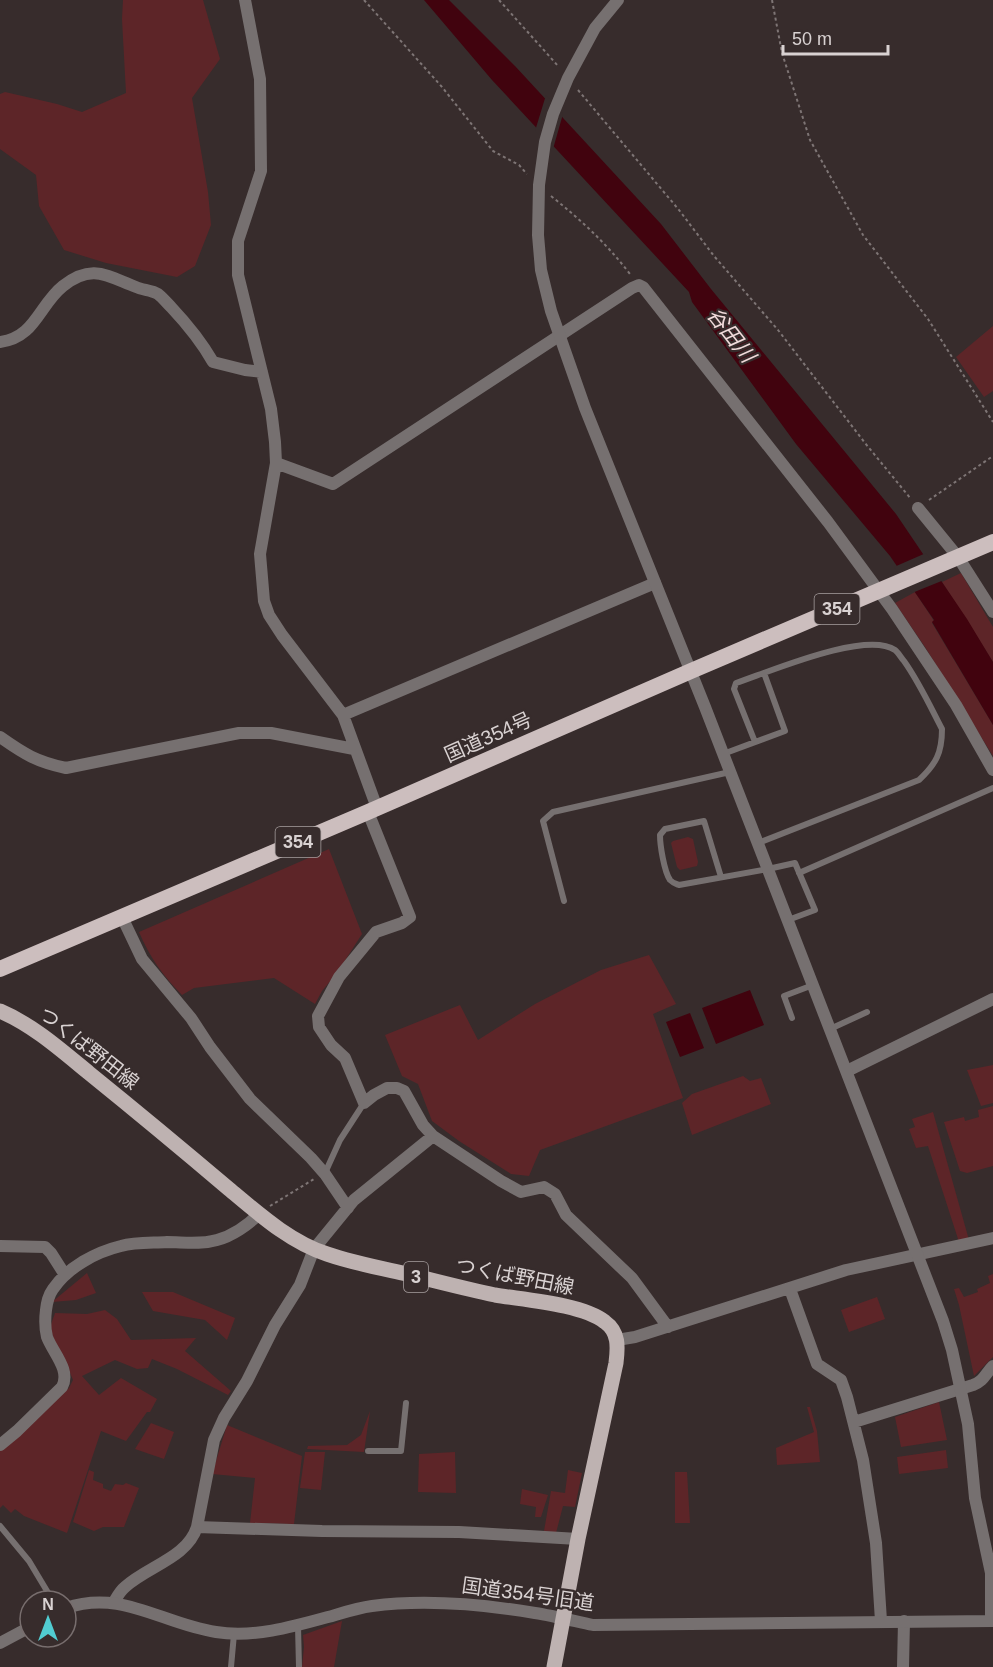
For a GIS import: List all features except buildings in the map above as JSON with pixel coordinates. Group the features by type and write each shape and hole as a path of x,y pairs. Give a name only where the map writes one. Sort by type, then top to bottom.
{"highway":[{"name":"国道354号","path":"0,969 993,542"}],"main road":[{"name":"つくば野田線","path":"0,1011 44,1036 259,1214 292,1238 314,1249 363,1265 495,1294 577,1309 603,1320 612,1328 617,1340"},
{"path":"554,1667 578,1539 616,1363 617,1340"}],"street":[{"path":"245,0 260,79 261,171 238,241 238,275 271,409 276,463 260,554 264,601 269,615 282,635 343,715 372,810 410,917 402,923 376,932 339,977 318,1016 319,1027 331,1045 345,1058 364,1103 387,1088 404,1091 423,1125 433,1136 520,1192 544,1187 555,1194 566,1215 632,1278 668,1327"},
{"path":"618,0 595,28 568,78 548,130 539,185 538,236 541,270 551,311 585,408 691,671 946,1331 962,1389 968,1424 975,1498 991,1573 992,1621"},
{"path":"0,342 12,340 28,330 53,294 64,284 82,275 95,272 157,293 190,327 213,362 262,372"},
{"path":"276,463 333,484 639,285 643,287 883,590 956,705 993,770"},
{"path":"918,508 954,559 989,599 993,612"},
{"path":"343,715 655,583"},
{"path":"0,737 30,757 66,768 239,733 271,733 354,749"},
{"path":"122,917 142,959 191,1018 250,1099 311,1158 348,1208"},
{"path":"847,1071 993,999"},
{"path":"114,1602 122,1588 184,1549 194,1537 214,1440 275,1325 300,1285 314,1249 354,1200 433,1136"},
{"path":"0,1445 63,1387 66,1381 63,1368 46,1335 48,1298 53,1288 65,1275 99,1253 123,1245 167,1242 204,1243 217,1240 244,1227 259,1214"},
{"path":"617,1340 668,1327 846,1270 993,1238"},
{"path":"0,1246 45,1247 65,1275"},
{"path":"790,1289 817,1364 841,1380 854,1422 863,1460 876,1542 881,1621"},
{"path":"854,1422 982,1382 993,1366"},
{"path":"197,1527 459,1532 578,1539"},
{"name":"国道354号旧道","path":"78,1605 88,1602 114,1602 196,1628 216,1633 234,1634 298,1625 369,1606 446,1602 537,1613 593,1625 992,1621"},
{"path":"903,1667 904,1621"},
{"path":"0,1643 18,1633"}],"lane":[{"path":"755,742 734,689 736,683 826,652 854,645 880,645 896,650 910,670 942,729 939,753 932,767 920,780 758,843"},
{"path":"723,754 785,731 764,673"},
{"path":"564,901 543,821 553,813 730,772"},
{"path":"799,873 993,789"},
{"path":"721,877 704,821 665,830 660,835 668,876 672,882 679,885 795,863 815,910 788,920"},
{"path":"792,1017 784,996 813,985"},
{"path":"830,1029 867,1012"},
{"path":"325,1174 340,1140 364,1103"},
{"path":"368,1451 401,1450 406,1402"},
{"path":"0,1526 29,1561 46,1589"},
{"path":"298,1625 299,1667"},
{"path":"231,1667 234,1634"}],"path":[{"path":"364,0 442,87 493,152 519,165 582,221 611,249 639,285"},
{"path":"499,0 679,210 918,508 993,456"},
{"path":"772,0 782,53 810,140 863,235 928,319 993,422"},
{"path":"259,1214 278,1200 325,1174"}],"shaded area":[{"path":"123,0 203,0 220,59 192,98 208,192 211,225 195,266 177,277 106,263 64,250 39,206 36,175 0,149 0,94 5,92 82,112 126,93"},
{"path":"993,326 993,391 984,397 956,357"},
{"path":"961,573 993,627 993,662 942,582"},
{"path":"915,592 993,725 993,756 895,603"},
{"path":"688,837 693,839 698,862 697,866 680,870 677,867 671,843"},
{"path":"329,849 362,934 315,1004 274,978 194,988 182,995 163,973 143,941 139,932"},
{"path":"649,955 676,1004 653,1014 683,1098 540,1150 529,1176 511,1174 432,1121 418,1084 402,1076 385,1035 460,1005 478,1040 535,1004 601,970"},
{"path":"993,1065 993,1103 981,1106 967,1070"},
{"path":"743,1076 750,1081 761,1078 771,1104 692,1135 682,1103 692,1094"},
{"path":"993,1106 993,1166 967,1173 960,1171 944,1122 964,1117 965,1121 979,1117 978,1110"},
{"path":"933,1112 969,1240 959,1242 928,1146 916,1148 909,1129 915,1127 912,1119"},
{"path":"87,1273 96,1293 76,1300 52,1302"},
{"path":"993,1274 993,1357 974,1376 954,1289 959,1288 964,1297 978,1292 977,1289 990,1283 988,1276"},
{"path":"142,1292 173,1292 235,1318 227,1340 205,1320 153,1311"},
{"path":"877,1297 885,1319 849,1332 841,1310"},
{"path":"105,1310 117,1319 131,1340 196,1338 185,1351 231,1391 228,1395 152,1359 148,1368 137,1369 115,1360 82,1376 99,1395 121,1378 157,1399 150,1412 147,1412 126,1441 101,1431 67,1533 24,1516 15,1509 11,1513 3,1505 0,1508 0,1451 69,1388 73,1380 51,1332 55,1313 87,1314"},
{"path":"939,1402 947,1440 901,1447 895,1417"},
{"path":"807,1407 810,1407 817,1431 820,1462 777,1465 776,1448 814,1432"},
{"path":"370,1411 364,1452 307,1449 308,1446 347,1445 361,1435"},
{"path":"151,1423 174,1432 164,1459 135,1449"},
{"path":"227,1425 302,1456 294,1524 250,1523 255,1478 212,1474"},
{"path":"946,1450 948,1468 899,1474 897,1457"},
{"path":"305,1452 325,1452 321,1490 300,1488"},
{"path":"455,1452 456,1493 418,1492 419,1454"},
{"path":"89,1470 94,1472 93,1480 103,1484 103,1488 111,1491 115,1484 126,1483 139,1488 124,1527 103,1527 94,1531 73,1522"},
{"path":"568,1470 582,1473 575,1507 563,1506 556,1533 544,1531 551,1491 565,1493"},
{"path":"675,1472 687,1472 690,1523 675,1523"},
{"path":"522,1489 548,1495 541,1517 535,1517 536,1507 520,1504"},
{"path":"342,1621 334,1667 302,1667 303,1635"}],"water":[{"name":"谷田川","path":"424,0 449,0 515,66 661,224 711,289 896,514 967,619 993,662 993,725 932,622 934,620 890,556 796,444 692,302 689,292 492,80"},
{"path":"750,990 764,1025 716,1044 702,1008"},
{"path":"690,1013 704,1048 680,1057 666,1022"}],"pier":[{"path":"546,95 563,114 553,149 535,131"},
{"path":"926,553 944,580 912,593 894,567"}]}
